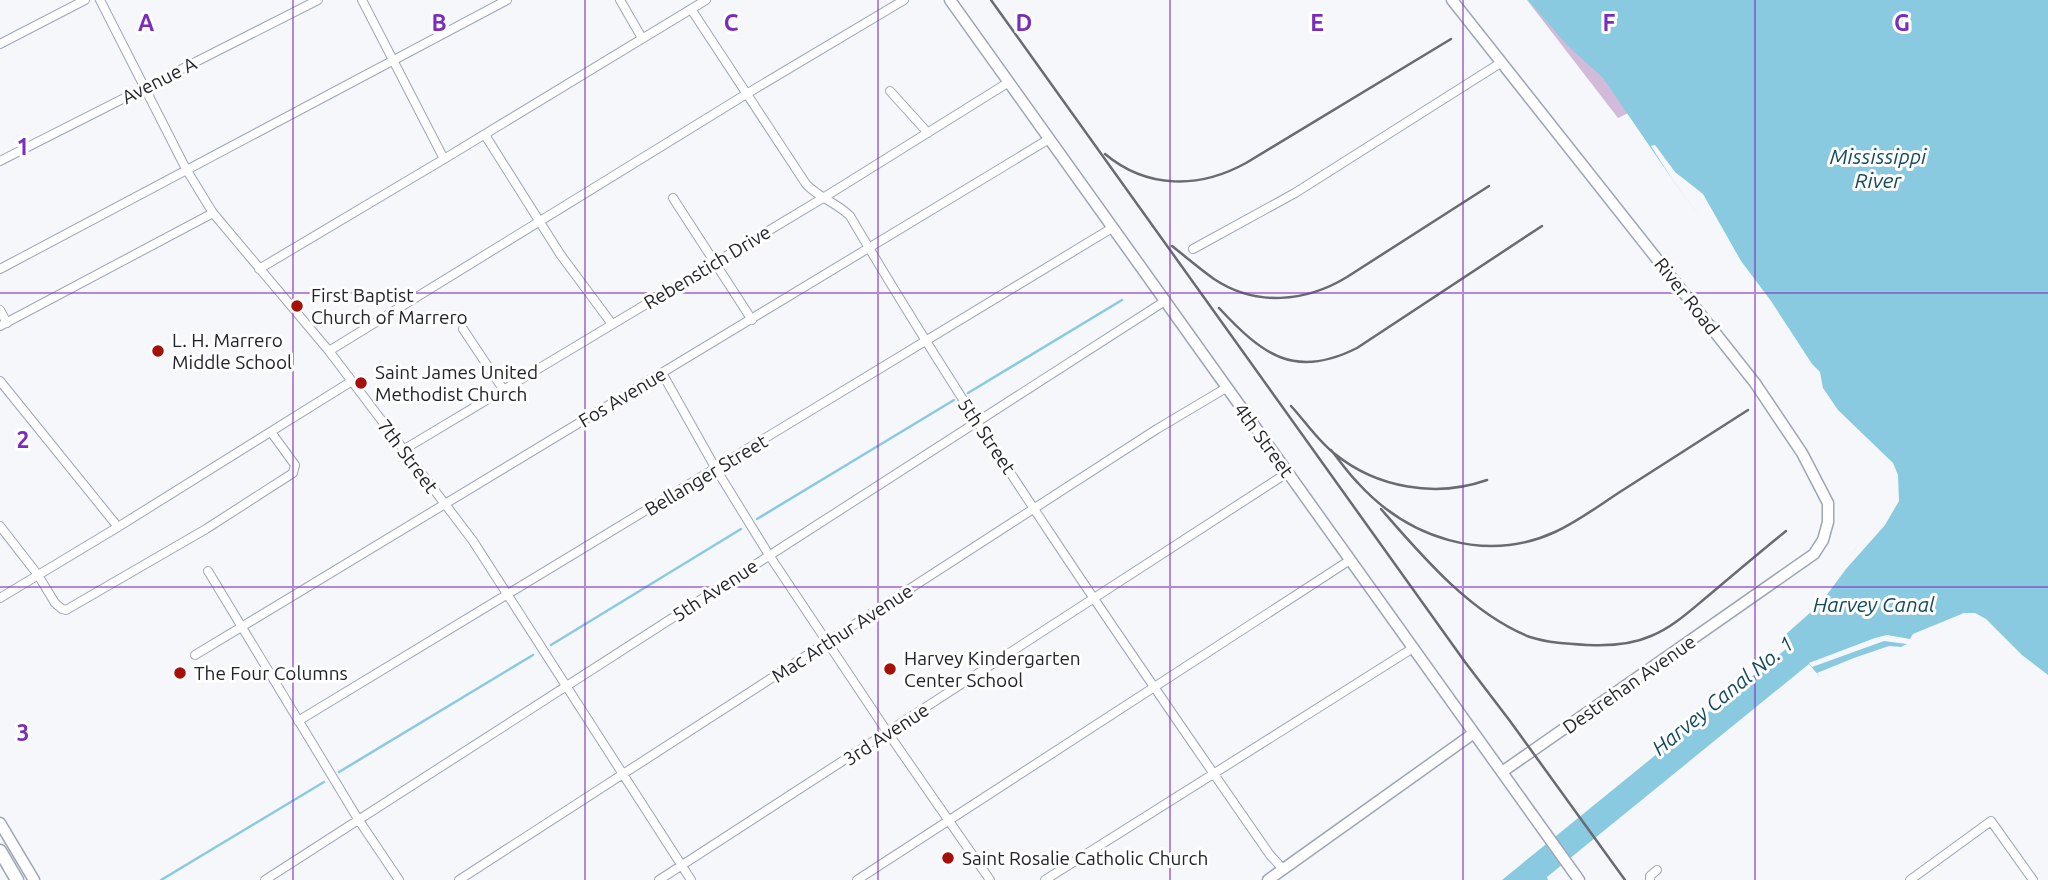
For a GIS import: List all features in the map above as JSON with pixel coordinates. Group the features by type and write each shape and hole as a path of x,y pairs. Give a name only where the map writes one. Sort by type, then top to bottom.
{"highway":[{"path":"0,851 17,880"}],"main road":[{"name":"4th Street","path":"950,0 1579,880"},
{"name":"River Road","path":"1452,0 1755,383 1802,453 1820,486 1828,503 1828,522 1823,540 1814,554 1756,596"},
{"name":"Destrehan Avenue","path":"1502,772 1756,596"},
{"path":"1268,880 1474,733"},
{"path":"1,827 34,880"}],"street":[{"path":"0,44 85,0"},
{"name":"7th Street","path":"100,0 186,169 213,213 329,351 473,541 691,880"},
{"name":"Avenue A","path":"0,161 317,0"},
{"path":"362,0 444,159"},
{"path":"0,269 507,0"},
{"path":"620,0 642,38"},
{"path":"259,268 485,135 706,0"},
{"path":"329,351 904,0"},
{"name":"5th Street","path":"691,9 806,184 815,193 838,204 850,216 976,421 1154,688 1270,855 1283,869"},
{"path":"1193,249 1295,193 1502,62"},
{"name":"Rebenstich Drive","path":"403,450 823,198 1009,82"},
{"path":"890,91 928,133"},
{"path":"485,135 560,254 612,324"},
{"name":"Fos Avenue","path":"195,655 1049,139"},
{"path":"673,198 752,320"},
{"path":"0,310 3,324 213,213"},
{"name":"Bellanger Street","path":"298,721 1112,228"},
{"name":"5th Avenue","path":"265,880 1165,301"},
{"path":"463,329 503,389"},
{"path":"662,373 716,469 769,555 990,880"},
{"path":"0,381 118,527"},
{"path":"0,598 352,381"},
{"name":"Mac Arthur Avenue","path":"459,880 1157,429 1226,388"},
{"path":"0,526 38,575 55,603 62,610 66,610 206,529 293,472 295,466 292,458 271,432"},
{"name":"3rd Avenue","path":"659,880 1287,473"},
{"path":"857,880 1350,559"},
{"path":"208,571 358,819 399,880"},
{"path":"1045,880 1413,648"},
{"path":"1911,880 1991,821 2033,880"},
{"path":"1650,880 1650,876 1657,870"}],"shaded area":[{"path":"1527,0 1544,0 1639,108 1618,118"}],"water":[{"name":"Mississippi River","path":"1528,0 2048,0 2048,684 1991,627 1971,616 1910,640 1906,648 1890,651 1820,677 1809,664 1547,877 1548,880 1502,880 1792,644 1782,631 1817,601 1892,499 1885,463 1843,420 1790,339 1672,179 1603,78 1567,45"}],"pier":[{"path":"1655,145 1675,172 1703,194 1741,261 1820,372 1823,388 1838,410 1893,463 1898,475 1899,501 1885,525 1846,569 1820,604 1785,635 1780,629 1814,599 1855,549 1888,498 1882,464 1865,444 1840,422 1756,295 1672,179 1651,146"},
{"path":"1964,613 1975,613 1986,619 2022,655 2048,675 2048,687 2027,671 1989,629 1971,620 1913,642 1909,650 1820,677 1817,673 1854,658 1889,646 1901,647 1907,644 1884,641 1812,667 1809,663 1887,635 1910,639 1913,634"}],"waterway":[{"path":"968,393 1122,300"},
{"path":"757,519 954,400"},
{"path":"551,645 741,529"},
{"path":"339,772 533,655"},
{"path":"161,880 324,782"}],"railway":[{"path":"991,0 1465,662 1625,880"},
{"path":"1105,154 1121,166 1156,179 1192,181 1228,172 1451,39"},
{"path":"1172,246 1230,288 1264,297 1298,296 1315,292 1347,277 1489,186"},
{"path":"1219,308 1250,338 1280,357 1297,362 1315,362 1335,357 1357,348 1542,226"},
{"path":"1291,406 1329,449 1351,466 1369,475 1388,482 1428,489 1487,480"},
{"path":"1331,450 1358,483 1400,518 1449,540 1502,546 1528,541 1564,528 1748,410"},
{"path":"1381,509 1449,582 1488,614 1530,637 1581,645 1628,643 1659,632 1688,612 1786,531"}],"place":[{"name":"First Baptist Church of Marrero","path":"297,306"},
{"name":"L. H. Marrero Middle School","path":"158,351"},
{"name":"Saint James United Methodist Church","path":"361,383"},
{"name":"Harvey Kindergarten Center School","path":"890,669"},
{"name":"The Four Columns","path":"180,673"},
{"name":"Saint Rosalie Catholic Church","path":"948,858"}],"water label":[{"name":"Harvey Canal","path":"1874,605"},
{"name":"Harvey Canal No. 1","path":"1723,696"}]}
